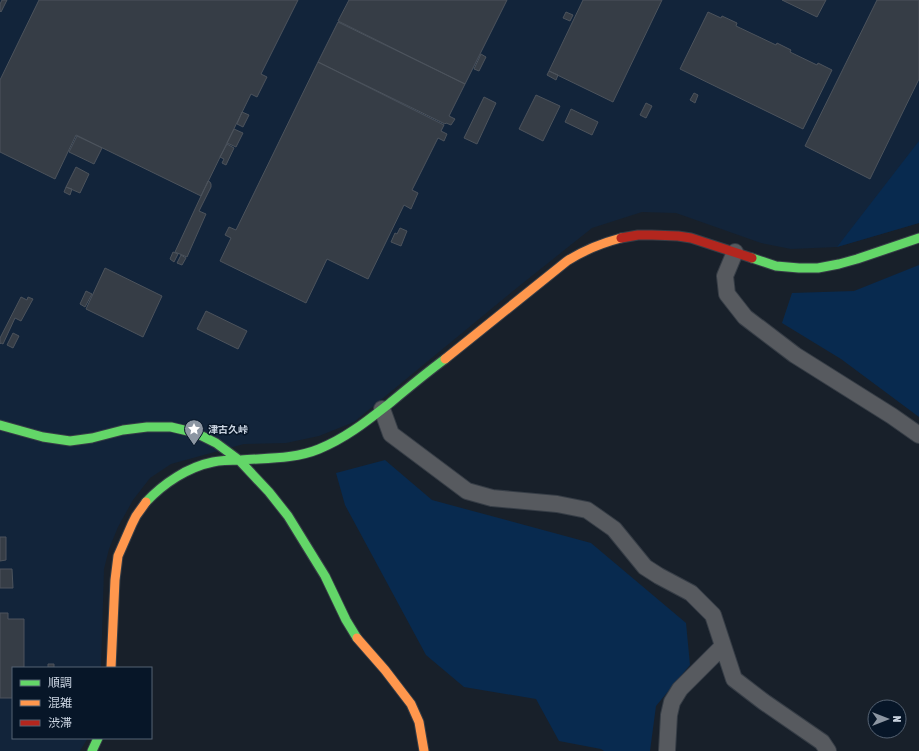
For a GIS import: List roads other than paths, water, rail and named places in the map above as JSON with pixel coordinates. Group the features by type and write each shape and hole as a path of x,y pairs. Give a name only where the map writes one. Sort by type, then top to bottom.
{"street":[{"path":"111,667 115,579 118,555 135,517 145,502 158,489 198,466 210,463 303,454 343,438 360,427 568,261 586,250 619,238 658,234 677,235 691,238 776,266 818,268 857,259 919,238"},
{"path":"735,252 725,276 728,294 745,317 795,355 892,416 919,435"},
{"path":"382,409 391,434 466,491 492,498 557,504 588,510 614,529 645,567 691,593 713,616 734,679 764,702 822,742 828,751"},
{"path":"0,425 43,437 70,441 92,438 123,430 147,427 171,427 202,436 216,443 239,460 269,492 288,516 325,576 346,620 360,642 385,670 411,704 419,722 424,751"},
{"path":"667,751 669,715 672,702 680,689 723,646"},
{"path":"92,751 98,739"}],"place":[{"name":"津古久峠","path":"194,446"}]}
